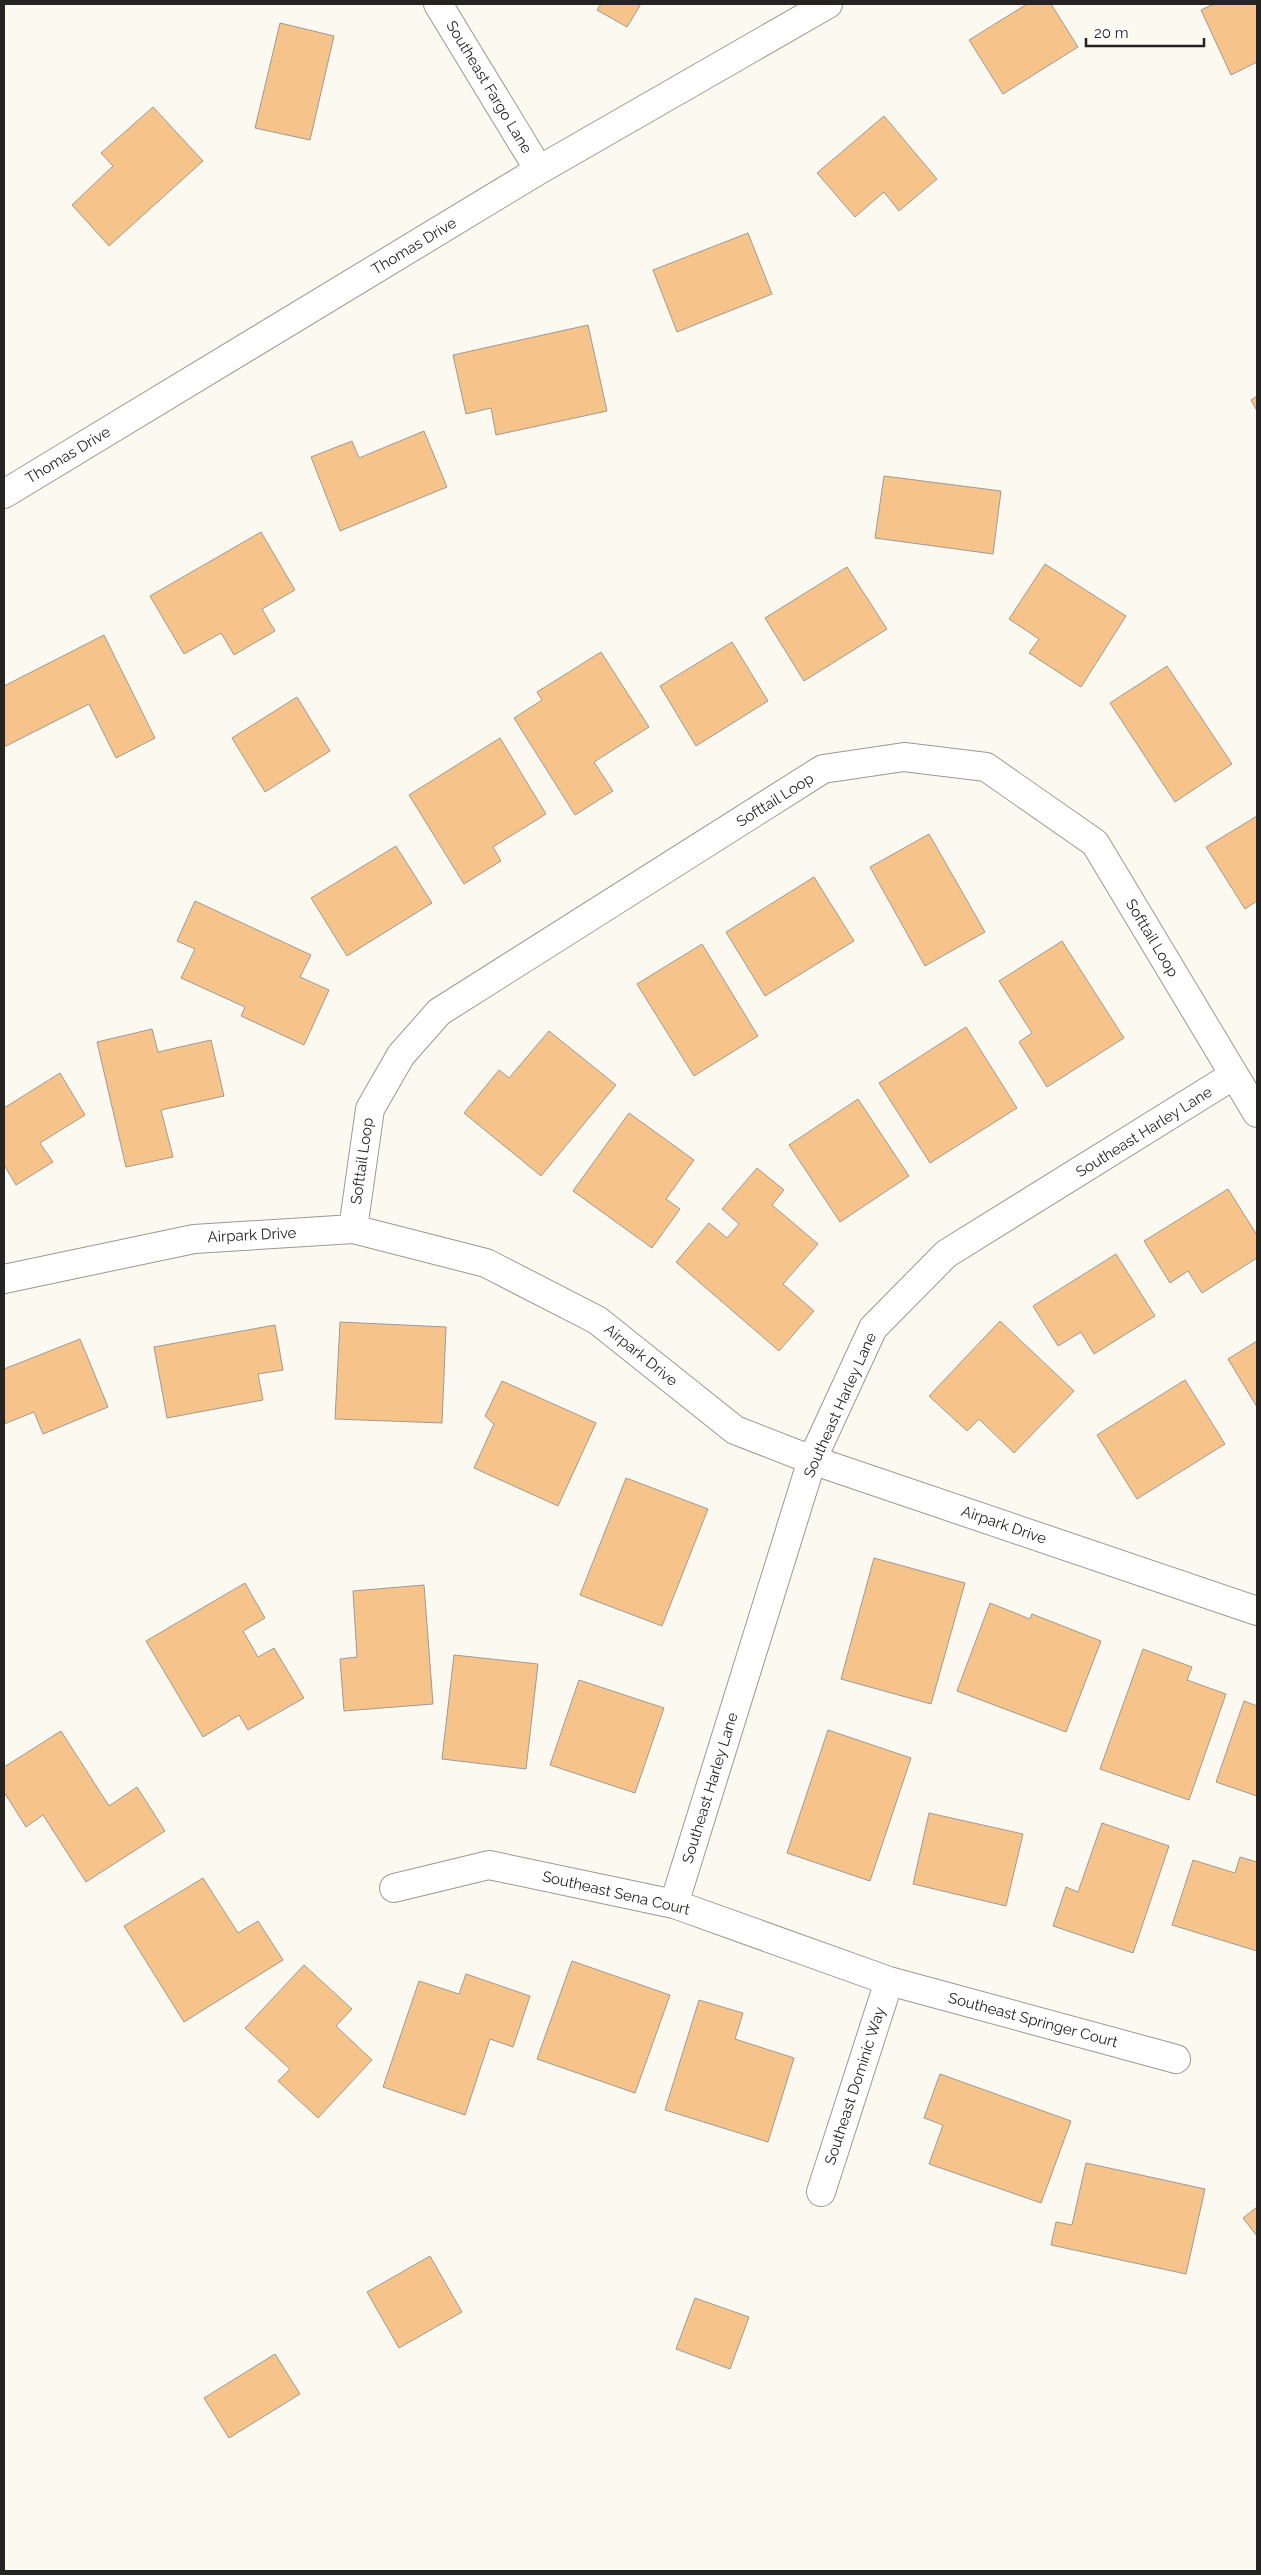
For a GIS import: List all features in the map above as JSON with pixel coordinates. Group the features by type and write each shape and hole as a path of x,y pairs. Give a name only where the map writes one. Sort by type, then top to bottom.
{"street":[{"name":"Southeast Fargo Lane","path":"438,4 539,170"},
{"name":"Thomas Drive","path":"4,494 539,170 828,4"},
{"name":"Softtail Loop","path":"353,1229 370,1109 401,1055 440,1012 824,769 904,757 986,767 1095,843 1257,1113"},
{"name":"Southeast Harley Lane","path":"674,1904 812,1460 873,1328 946,1254 1234,1075"},
{"name":"Airpark Drive","path":"4,1279 194,1239 353,1229 486,1263 597,1320 735,1430 812,1460 1257,1611"},
{"name":"Southeast Sena Court","path":"394,1888 489,1865 674,1904 889,1981"},
{"name":"Southeast Springer Court","path":"889,1981 1176,2059"},
{"name":"Southeast Dominic Way","path":"821,2192 889,1981"}],"building":[{"path":"601,4 641,4 627,27 597,10"},
{"path":"1027,4 1051,4 1078,47 1003,94 969,40"},
{"path":"1214,4 1257,4 1257,62 1231,75 1201,10"},
{"path":"280,23 334,36 310,140 255,128"},
{"path":"153,107 203,161 109,246 72,205 113,166 101,153"},
{"path":"884,116 937,179 899,211 884,192 855,217 817,173"},
{"path":"748,233 772,294 677,332 653,270"},
{"path":"588,325 607,411 496,435 491,408 466,414 453,355"},
{"path":"1257,396 1257,411 1251,400"},
{"path":"424,431 447,487 340,531 311,457 352,441 359,458"},
{"path":"884,476 1001,491 993,554 875,538"},
{"path":"261,532 295,590 262,609 275,631 234,655 221,633 184,654 150,596"},
{"path":"1045,564 1126,616 1081,687 1029,653 1039,639 1009,619"},
{"path":"847,567 887,629 804,681 765,618"},
{"path":"104,635 155,738 116,758 89,704 4,747 4,686"},
{"path":"732,642 768,701 696,746 660,686"},
{"path":"601,652 649,727 594,762 613,791 575,815 514,718 542,700 537,692"},
{"path":"1167,666 1232,764 1175,802 1110,703"},
{"path":"297,697 330,751 265,792 232,738"},
{"path":"500,738 546,814 493,847 501,861 464,884 409,795"},
{"path":"1257,816 1257,901 1245,909 1206,847"},
{"path":"929,834 985,932 925,966 870,867"},
{"path":"396,846 432,903 347,956 311,898"},
{"path":"814,877 854,941 765,996 726,932"},
{"path":"195,901 311,955 300,977 329,990 304,1045 241,1016 245,1007 181,978 195,949 177,941"},
{"path":"1062,941 1124,1038 1047,1087 1019,1042 1032,1033 999,981"},
{"path":"702,944 758,1036 694,1076 637,984"},
{"path":"966,1027 1017,1108 930,1163 879,1083"},
{"path":"152,1029 158,1052 211,1040 224,1096 161,1110 173,1157 126,1167 97,1042"},
{"path":"549,1031 616,1085 541,1176 464,1113 499,1070 509,1078"},
{"path":"60,1073 85,1115 40,1143 53,1162 16,1185 4,1165 4,1108"},
{"path":"858,1099 909,1176 840,1222 789,1145"},
{"path":"629,1113 694,1160 666,1199 680,1209 652,1248 573,1191"},
{"path":"757,1168 784,1190 772,1205 818,1244 783,1284 814,1311 779,1351 676,1262 709,1223 727,1238 739,1224 722,1209"},
{"path":"1228,1189 1257,1235 1257,1258 1202,1293 1188,1271 1170,1283 1144,1241"},
{"path":"1116,1254 1155,1316 1094,1354 1081,1332 1058,1346 1033,1306"},
{"path":"1000,1321 1074,1391 1014,1453 979,1419 967,1431 929,1396"},
{"path":"340,1322 446,1327 442,1423 335,1419"},
{"path":"275,1325 283,1370 258,1374 263,1400 167,1418 154,1347"},
{"path":"80,1339 108,1407 43,1434 34,1412 4,1424 4,1369"},
{"path":"1257,1341 1257,1407 1228,1359"},
{"path":"1185,1380 1225,1444 1137,1499 1097,1435"},
{"path":"502,1381 596,1423 558,1506 474,1468 494,1424 485,1416"},
{"path":"626,1478 708,1509 662,1626 580,1595"},
{"path":"874,1558 965,1583 931,1704 841,1679"},
{"path":"245,1583 265,1618 243,1631 258,1657 274,1648 304,1698 248,1730 239,1715 203,1737 146,1641"},
{"path":"424,1585 433,1704 344,1711 340,1659 357,1657 353,1591"},
{"path":"990,1603 1030,1619 1032,1614 1101,1641 1066,1732 957,1691"},
{"path":"1143,1649 1192,1667 1187,1680 1226,1694 1189,1800 1100,1769"},
{"path":"454,1655 538,1664 526,1769 442,1759"},
{"path":"579,1680 664,1708 635,1793 550,1765"},
{"path":"1244,1701 1257,1706 1257,1796 1216,1782"},
{"path":"828,1730 911,1758 870,1881 787,1853"},
{"path":"61,1731 109,1806 137,1787 165,1831 86,1882 43,1815 26,1827 4,1792 4,1767"},
{"path":"929,1813 1023,1834 1006,1906 913,1884"},
{"path":"1102,1823 1169,1846 1133,1953 1053,1926 1066,1887 1078,1892"},
{"path":"1240,1857 1257,1862 1257,1951 1172,1925 1193,1860 1235,1873"},
{"path":"203,1878 238,1933 258,1921 283,1960 184,2022 124,1926"},
{"path":"572,1961 670,1995 635,2093 537,2059"},
{"path":"304,1965 352,2009 336,2026 372,2060 318,2118 278,2081 290,2069 245,2028"},
{"path":"466,1974 530,1996 513,2047 490,2039 465,2115 383,2087 419,1981 459,1994"},
{"path":"699,2000 743,2013 735,2039 794,2058 768,2142 665,2110"},
{"path":"940,2074 1071,2121 1041,2203 929,2164 943,2125 924,2118"},
{"path":"1086,2163 1205,2189 1186,2274 1051,2245 1056,2222 1072,2225"},
{"path":"1257,2207 1257,2236 1243,2218"},
{"path":"430,2256 462,2312 399,2348 367,2292"},
{"path":"695,2298 749,2317 730,2369 676,2349"},
{"path":"275,2354 300,2394 229,2438 204,2398"}]}
